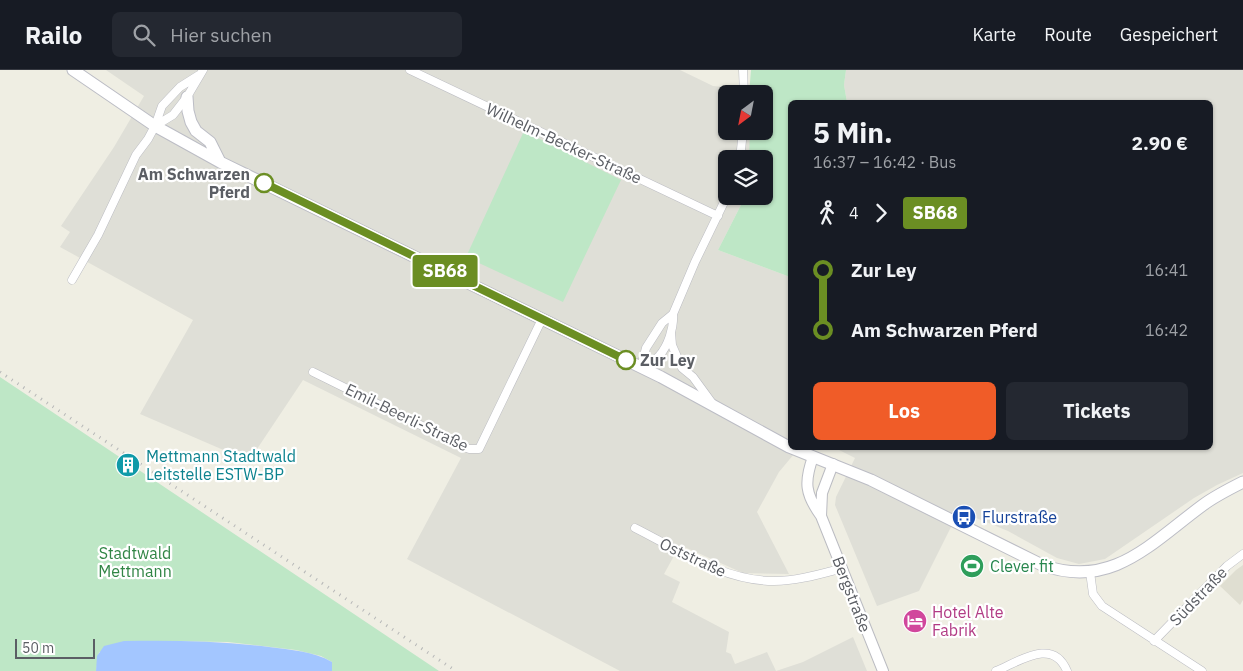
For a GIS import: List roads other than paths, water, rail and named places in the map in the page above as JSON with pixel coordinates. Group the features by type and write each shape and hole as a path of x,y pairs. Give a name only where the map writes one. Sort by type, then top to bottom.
{"main road":[{"path":"73,70 155,126 220,162 641,367 713,404 788,446"},
{"path":"187,97 191,122 196,131 210,142 220,162"},
{"path":"797,450 871,480 1034,562 1064,572 1090,572 1109,568 1131,558 1204,504 1243,482"}],"street":[{"name":"Wilhelm-Becker-Straße","path":"410,70 718,216"},
{"path":"743,70 744,85"},
{"path":"72,280 98,235 136,155 155,126 162,106 180,87 201,72"},
{"path":"155,126 174,115 201,72"},
{"path":"641,367 646,348 662,322 673,314 723,205"},
{"path":"641,367 659,356 674,324 673,314"},
{"name":"Emil-Beerli-Straße","path":"313,372 469,449 478,449 542,319"},
{"path":"671,333 672,345 682,368 693,377 713,404"},
{"name":"Bergstraße","path":"813,457 807,475 808,492 813,506 822,516 883,671"},
{"name":"Bergstraße","path":"822,516 822,493 833,464"},
{"name":"Oststraße","path":"635,528 713,568 754,580 796,579 842,568"},
{"name":"Südstraße","path":"1154,641 1227,566 1243,554"},
{"path":"1090,572 1093,594 1102,606 1202,671"},
{"path":"996,671 1035,654 1043,653 1052,653 1061,659 1068,671"}],"water":[{"path":"124,641 215,642 294,650 325,658 332,662 332,671 96,671 97,656 104,646"}],"railway":[{"path":"0,372 456,671"}],"place":[{"name":"Am Schwarzen Pferd","path":"264,183"},
{"name":"Zur Ley","path":"626,360"},
{"name":"Mettmann Stadtwald Leitstelle ESTW-BP","path":"128,465"},
{"name":"Flurstraße","path":"964,517"},
{"name":"Clever fit","path":"972,566"},
{"name":"Hotel Alte Fabrik","path":"915,621"}],"park label":[{"name":"Stadtwald Mettmann","path":"135,562"}]}
